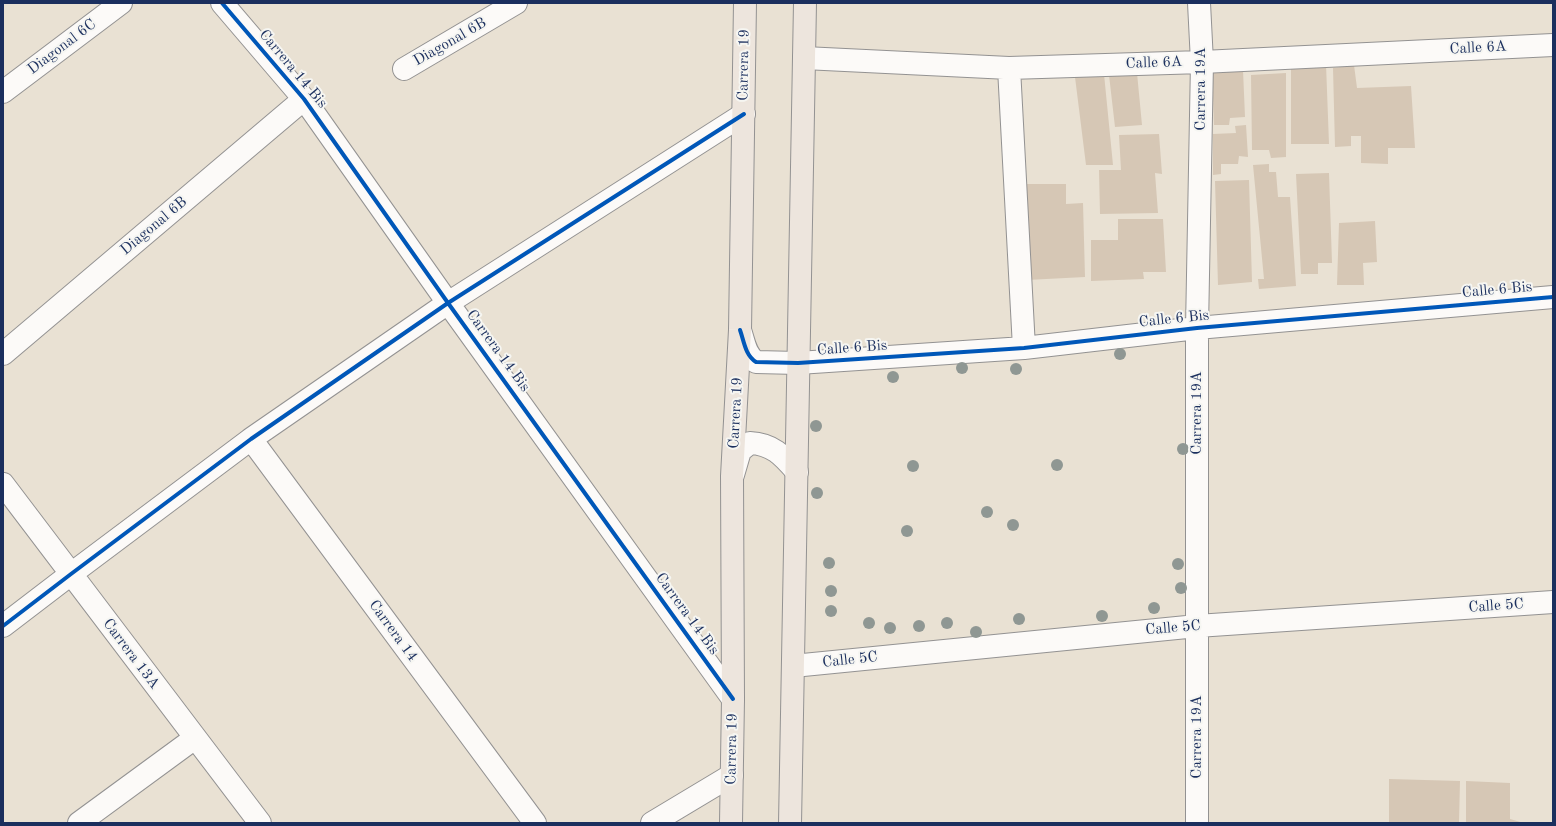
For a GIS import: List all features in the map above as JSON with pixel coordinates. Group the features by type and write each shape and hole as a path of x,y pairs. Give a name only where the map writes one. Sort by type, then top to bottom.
{"highway":[{"name":"Carrera 19","path":"731,823 733,699 732,476 740,330 745,3"},
{"path":"790,823 805,3"}],"street":[{"name":"Diagonal 6C","path":"3,92 122,3"},
{"name":"Carrera 14 Bis","path":"222,3 304,99 448,303 733,699"},
{"name":"Diagonal 6B","path":"404,69 516,3"},
{"name":"Carrera 19A","path":"1197,823 1197,328 1202,62 1199,3"},
{"name":"Calle 6A","path":"804,58 1009,68 1202,62 1553,45"},
{"path":"1009,68 1024,348"},
{"name":"Diagonal 6B","path":"3,354 304,99"},
{"path":"3,626 251,439 448,303 744,114"},
{"name":"Calle 6 Bis","path":"740,330 747,353 756,362 798,363 1024,348 1197,328 1553,297"},
{"name":"Carrera 14","path":"251,439 534,823"},
{"path":"732,476 740,452 750,443 762,444 781,454 797,472"},
{"name":"Carrera 13A","path":"3,484 260,823"},
{"name":"Calle 5C","path":"793,666 1197,626 1553,602"},
{"path":"79,823 196,738"},
{"path":"652,823 732,776"}],"building":[{"path":"1326,64 1329,144 1291,144 1291,66"},
{"path":"1354,65 1357,88 1411,86 1415,148 1388,148 1388,164 1361,163 1361,136 1351,136 1351,146 1335,147 1333,68"},
{"path":"1243,70 1245,117 1230,118 1229,125 1214,125 1212,72"},
{"path":"1137,73 1142,125 1115,127 1109,75"},
{"path":"1286,73 1286,157 1271,158 1269,150 1252,150 1251,75"},
{"path":"1104,74 1113,165 1086,165 1075,77"},
{"path":"1246,125 1248,157 1239,156 1238,164 1221,164 1221,174 1213,175 1213,134 1236,133 1235,126"},
{"path":"1159,134 1162,174 1155,173 1158,213 1100,214 1099,170 1121,170 1119,135"},
{"path":"1269,164 1269,172 1276,172 1278,197 1290,197 1296,286 1259,289 1258,279 1264,279 1253,165"},
{"path":"1329,173 1332,263 1318,263 1318,274 1301,274 1296,174"},
{"path":"1249,180 1252,282 1218,285 1215,181"},
{"path":"1027,184 1066,184 1066,204 1083,203 1085,277 1027,280"},
{"path":"1118,219 1163,219 1166,272 1143,272 1144,279 1091,281 1091,240 1118,240"},
{"path":"1375,221 1377,262 1363,263 1364,285 1337,285 1339,223"},
{"path":"1389,779 1460,781 1459,823 1389,823"},
{"path":"1466,781 1510,783 1510,819 1524,823 1466,823"}],"cycle path":[{"path":"222,3 304,99 448,303 733,699"},
{"path":"3,626 251,439 448,303 744,114"},
{"path":"740,330 747,352 756,362 798,363 1024,348 1197,328 1553,297"}]}
